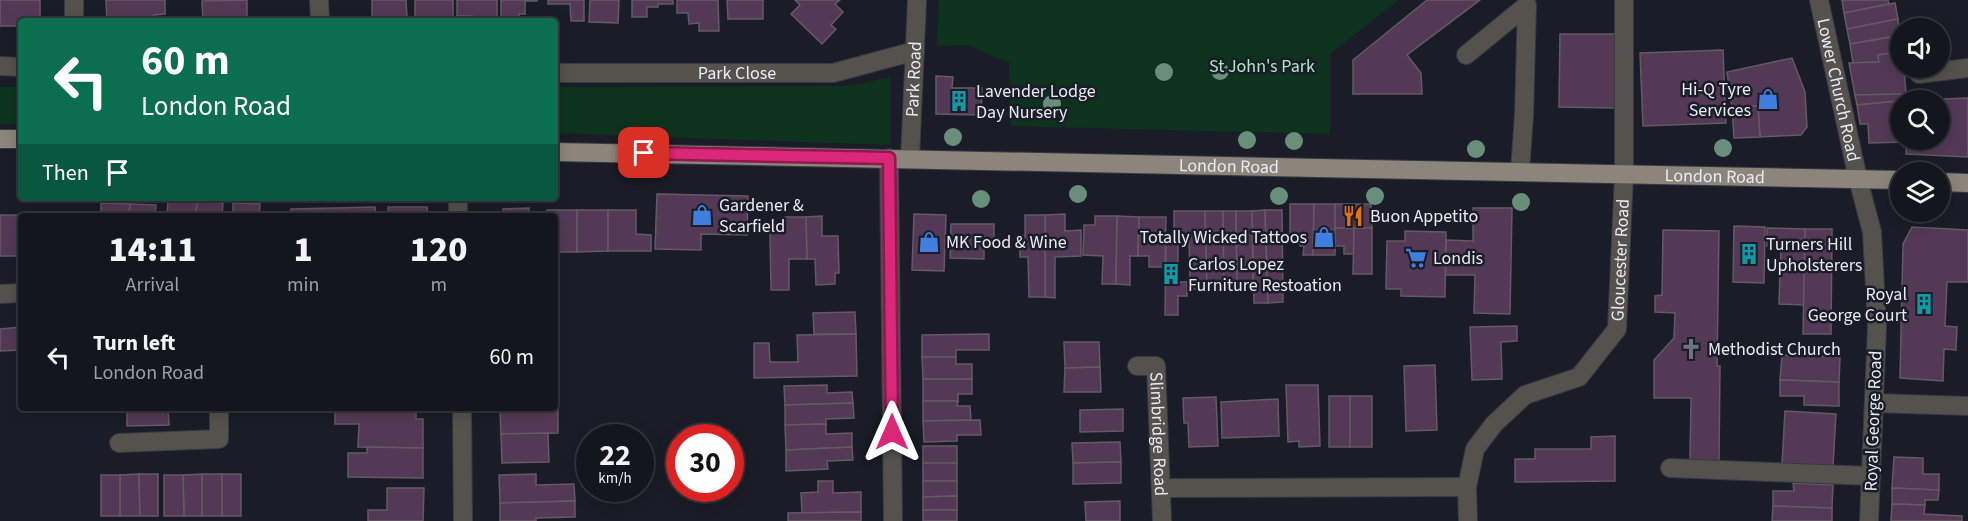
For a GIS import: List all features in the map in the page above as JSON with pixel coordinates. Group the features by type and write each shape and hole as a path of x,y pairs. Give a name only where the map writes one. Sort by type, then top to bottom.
{"main road":[{"path":"0,139 18,140"},
{"name":"London Road","path":"558,152 1890,180"},
{"path":"1950,182 1968,183"}],"street":[{"path":"74,0 74,18"},
{"path":"319,0 320,18"},
{"name":"Park Road","path":"910,159 917,0"},
{"name":"Gloucester Road","path":"1468,521 1467,487 1475,449 1494,424 1525,395 1579,377 1617,329 1624,174 1624,0"},
{"name":"Lower Church Road","path":"1819,0 1858,178"},
{"path":"1466,55 1527,5 1520,171"},
{"name":"Park Close","path":"558,73 833,73 915,51"},
{"path":"0,66 18,67"},
{"path":"1950,70 1968,68"},
{"path":"889,158 893,521"},
{"name":"Royal George Road","path":"1858,178 1872,231 1877,326 1869,521"},
{"path":"0,294 18,293"},
{"name":"Slimbridge Road","path":"1137,366 1156,366 1162,521"},
{"path":"1874,403 1968,406"},
{"path":"119,443 219,439 219,411"},
{"path":"462,411 463,521"},
{"path":"1670,468 1871,476"},
{"path":"1162,488 1467,487"}],"green space":[{"name":"St John's Park","path":"939,0 1398,0 1330,54 1330,134 1011,126 1009,63 968,45 937,46"},
{"path":"890,77 890,145 558,133 558,87 851,86"},
{"path":"0,87 18,87 18,124 0,124"}],"building":[{"path":"0,0 40,0 40,18 18,18 18,26 0,26"},
{"path":"106,0 165,0 165,14 154,15 154,18 107,18"},
{"path":"247,0 247,18 203,18 202,1"},
{"path":"372,0 406,0 407,17 372,18"},
{"path":"415,0 453,0 453,18 415,18"},
{"path":"457,0 497,0 497,18 457,16"},
{"path":"501,0 537,0 525,1 525,14 519,14 519,18 501,18"},
{"path":"548,0 584,0 584,21 571,21 570,4 548,4"},
{"path":"590,0 619,0 618,23 589,22"},
{"path":"632,0 673,0 673,4 647,7 647,17 632,17"},
{"path":"677,0 718,0 719,31 699,31 699,23 689,24 688,13 677,13"},
{"path":"727,0 763,0 763,19 728,19"},
{"path":"795,0 840,0 835,4 843,12 831,25 836,29 822,44 791,14 800,5"},
{"path":"1427,0 1480,0 1407,55 1421,73 1422,94 1353,94 1353,60"},
{"path":"1842,0 1888,0 1889,4 1844,13"},
{"path":"1895,3 1898,18 1847,29 1844,13"},
{"path":"1890,21 1890,37 1850,44 1847,29"},
{"path":"1560,34 1616,34 1615,108 1559,107"},
{"path":"1890,37 1890,53 1878,55 1879,62 1853,63 1850,44"},
{"path":"1723,50 1726,123 1643,126 1640,53"},
{"path":"1890,53 1890,78 1905,78 1906,90 1890,90 1890,94 1855,95 1849,63 1879,62 1878,55"},
{"name":"Hi-Q Tyre Services","path":"1792,58 1805,92 1807,127 1801,135 1760,137 1758,106 1732,108 1727,72"},
{"name":"Lavender Lodge Day Nursery","path":"936,76 953,77 952,88 982,88 981,115 936,114"},
{"path":"1890,94 1890,102 1857,105 1855,95"},
{"path":"1968,98 1968,157 1906,154 1906,150 1950,150 1950,99"},
{"path":"1890,102 1890,142 1869,143 1868,124 1860,124 1857,105"},
{"path":"1758,106 1760,137 1734,138 1732,108"},
{"name":"Gardener & Scarfield","path":"657,194 748,196 747,235 701,234 701,250 655,249"},
{"path":"168,201 197,201 196,213 167,213"},
{"path":"197,201 223,203 222,213 196,213"},
{"path":"101,203 130,204 129,213 101,213"},
{"path":"233,203 260,204 259,213 233,213"},
{"path":"130,204 156,205 155,213 129,213"},
{"path":"1290,204 1314,204 1313,255 1303,255 1304,246 1300,246 1300,234 1290,235"},
{"name":"Totally Wicked Tattoos","path":"1314,204 1335,204 1335,255 1313,255"},
{"name":"Buon Appetito","path":"1335,204 1371,204 1372,228 1335,228"},
{"path":"375,207 376,213 291,213 291,209"},
{"path":"388,207 427,207 428,213 388,213"},
{"path":"529,208 529,213 503,213 503,209"},
{"path":"1473,208 1512,208 1510,314 1474,313 1475,275 1445,275 1446,240 1473,241"},
{"path":"547,210 577,210 577,252 558,252 558,213 547,213"},
{"path":"577,210 608,210 608,251 577,252"},
{"path":"608,210 636,210 636,234 651,235 651,251 608,251"},
{"path":"1265,210 1268,303 1254,303 1252,211"},
{"path":"1265,210 1282,210 1283,302 1268,303"},
{"path":"1174,211 1205,211 1207,289 1190,289 1189,234 1174,234"},
{"path":"1205,211 1223,211 1224,289 1207,289"},
{"path":"1223,211 1236,211 1237,289 1224,289"},
{"path":"1236,211 1252,211 1253,289 1237,289"},
{"name":"MK Food & Wine","path":"914,214 946,215 944,271 912,270"},
{"path":"1065,214 1065,231 1081,230 1081,256 1055,257 1055,298 1045,297 1045,215"},
{"path":"0,215 18,215 18,256 0,256"},
{"path":"1025,215 1045,215 1045,297 1029,297 1028,257 1020,257 1019,235 1025,236"},
{"path":"822,216 822,236 838,236 839,273 835,273 835,284 816,285 815,259 807,259 806,217"},
{"path":"1095,216 1117,216 1116,284 1102,284 1103,256 1083,255 1084,225 1095,225"},
{"path":"1117,216 1139,217 1138,256 1130,256 1130,285 1116,284"},
{"path":"785,217 806,217 807,259 789,259 789,290 771,290 770,232 785,232"},
{"path":"1139,217 1166,217 1165,267 1149,267 1149,256 1138,256"},
{"path":"951,224 994,224 994,243 984,243 984,259 950,258"},
{"name":"Turners Hill Upholsterers","path":"1734,226 1765,227 1764,283 1733,282"},
{"name":"Royal George Court","path":"1912,227 1968,230 1968,282 1947,282 1945,326 1957,327 1956,350 1944,349 1943,381 1900,378 1903,244"},
{"path":"1335,228 1354,228 1354,254 1344,254 1344,246 1335,246"},
{"path":"1354,228 1372,228 1372,274 1353,274"},
{"path":"1767,228 1805,229 1804,305 1779,304 1781,246 1767,246"},
{"path":"1805,229 1832,229 1831,334 1803,334"},
{"name":"Methodist Church","path":"1663,230 1719,231 1717,366 1720,366 1719,461 1690,460 1691,398 1654,398 1654,360 1674,338 1675,313 1655,312 1655,296 1662,295"},
{"name":"Londis","path":"1405,231 1446,232 1445,297 1401,296 1401,289 1386,289 1387,241 1405,241"},
{"name":"Carlos Lopez Furniture Restoation","path":"1166,241 1178,241 1178,282 1187,282 1187,296 1178,296 1178,315 1165,315"},
{"path":"855,312 856,334 814,334 813,313"},
{"path":"1517,326 1517,341 1501,342 1502,379 1472,380 1470,327"},
{"path":"18,327 18,350 0,351 0,329"},
{"path":"856,334 857,376 754,378 754,343 769,343 770,362 798,362 797,335"},
{"path":"989,334 989,350 956,350 956,357 922,357 922,335"},
{"path":"1064,342 1099,342 1100,367 1065,368"},
{"path":"1782,355 1840,357 1839,382 1780,380"},
{"path":"922,357 956,357 956,364 972,364 972,379 923,379"},
{"path":"1435,365 1437,430 1406,431 1404,366"},
{"path":"1100,367 1101,392 1064,392 1065,368"},
{"path":"923,379 972,379 972,394 958,394 958,401 923,401"},
{"path":"1780,380 1839,382 1839,406 1804,405 1804,396 1780,396"},
{"path":"827,385 827,393 852,392 853,403 785,405 784,386"},
{"path":"1286,385 1318,385 1320,446 1299,447 1299,441 1288,442"},
{"path":"1329,396 1350,396 1350,447 1329,447"},
{"path":"1350,396 1372,396 1372,447 1350,447"},
{"path":"1216,397 1218,446 1189,447 1188,423 1184,423 1183,398"},
{"path":"1278,399 1279,436 1222,438 1221,402"},
{"path":"923,401 958,401 957,406 970,406 971,420 923,421"},
{"path":"853,403 854,418 826,419 826,424 785,425 785,405"},
{"path":"1123,409 1123,431 1080,432 1080,410"},
{"path":"127,411 168,411 169,425 127,426"},
{"path":"335,411 416,411 416,419 423,419 423,448 358,447 359,424 335,424"},
{"path":"500,411 558,411 558,433 501,434"},
{"path":"1785,411 1836,414 1833,466 1782,464"},
{"path":"980,420 981,435 957,435 957,441 924,442 923,421"},
{"path":"826,424 826,434 852,433 852,447 786,450 785,425"},
{"path":"548,433 549,462 502,463 501,434"},
{"path":"1615,436 1615,481 1515,482 1515,459 1535,459 1535,449 1591,449 1591,437"},
{"path":"1120,442 1121,462 1073,463 1072,443"},
{"path":"923,446 957,446 957,463 923,463"},
{"path":"367,447 423,448 423,478 348,477 348,453 367,453"},
{"path":"852,447 853,460 827,461 828,469 786,471 786,450"},
{"path":"1894,457 1923,458 1923,474 1939,474 1939,490 1892,488"},
{"path":"1121,462 1121,483 1073,484 1073,463"},
{"path":"923,463 957,463 957,481 923,481"},
{"path":"139,474 140,516 120,516 120,475"},
{"path":"139,474 158,474 158,516 140,516"},
{"path":"202,474 222,474 222,516 202,516"},
{"path":"202,474 202,516 184,516 183,475"},
{"path":"222,474 241,474 241,516 222,516"},
{"path":"536,474 536,485 574,484 575,501 500,503 499,475"},
{"path":"101,475 120,475 120,516 101,516"},
{"path":"164,475 183,475 184,516 164,516"},
{"path":"818,481 833,481 833,493 861,492 861,512 802,513 801,493 818,492"},
{"path":"923,481 957,481 957,496 923,497"},
{"path":"1793,483 1833,485 1832,508 1773,506 1773,491 1794,491"},
{"path":"387,488 424,488 423,521 368,521 368,510 387,510"},
{"path":"1892,488 1939,490 1938,500 1925,500 1925,505 1892,504"},
{"path":"957,496 957,510 923,510 923,497"},
{"path":"575,501 575,517 536,518 536,521 500,521 500,503"},
{"path":"1120,501 1120,521 1086,521 1085,502"},
{"path":"1892,504 1925,505 1924,514 1962,516 1962,521 1891,521"},
{"path":"1773,506 1832,508 1832,521 1772,521"},
{"path":"923,510 957,510 957,521 923,521"},
{"path":"861,512 861,521 788,521 788,513"}],"place":[{"name":"Hi-Q Tyre Services","path":"1768,99"},
{"name":"Lavender Lodge Day Nursery","path":"959,101"},
{"name":"Gardener & Scarfield","path":"702,215"},
{"name":"Buon Appetito","path":"1353,216"},
{"name":"Totally Wicked Tattoos","path":"1324,237"},
{"name":"MK Food & Wine","path":"929,242"},
{"name":"Turners Hill Upholsterers","path":"1749,254"},
{"name":"Londis","path":"1416,258"},
{"name":"Carlos Lopez Furniture Restoation","path":"1171,274"},
{"name":"Royal George Court","path":"1924,304"},
{"name":"Methodist Church","path":"1691,349"}],"route":[{"path":"644,153 889,158 892,432"}]}
